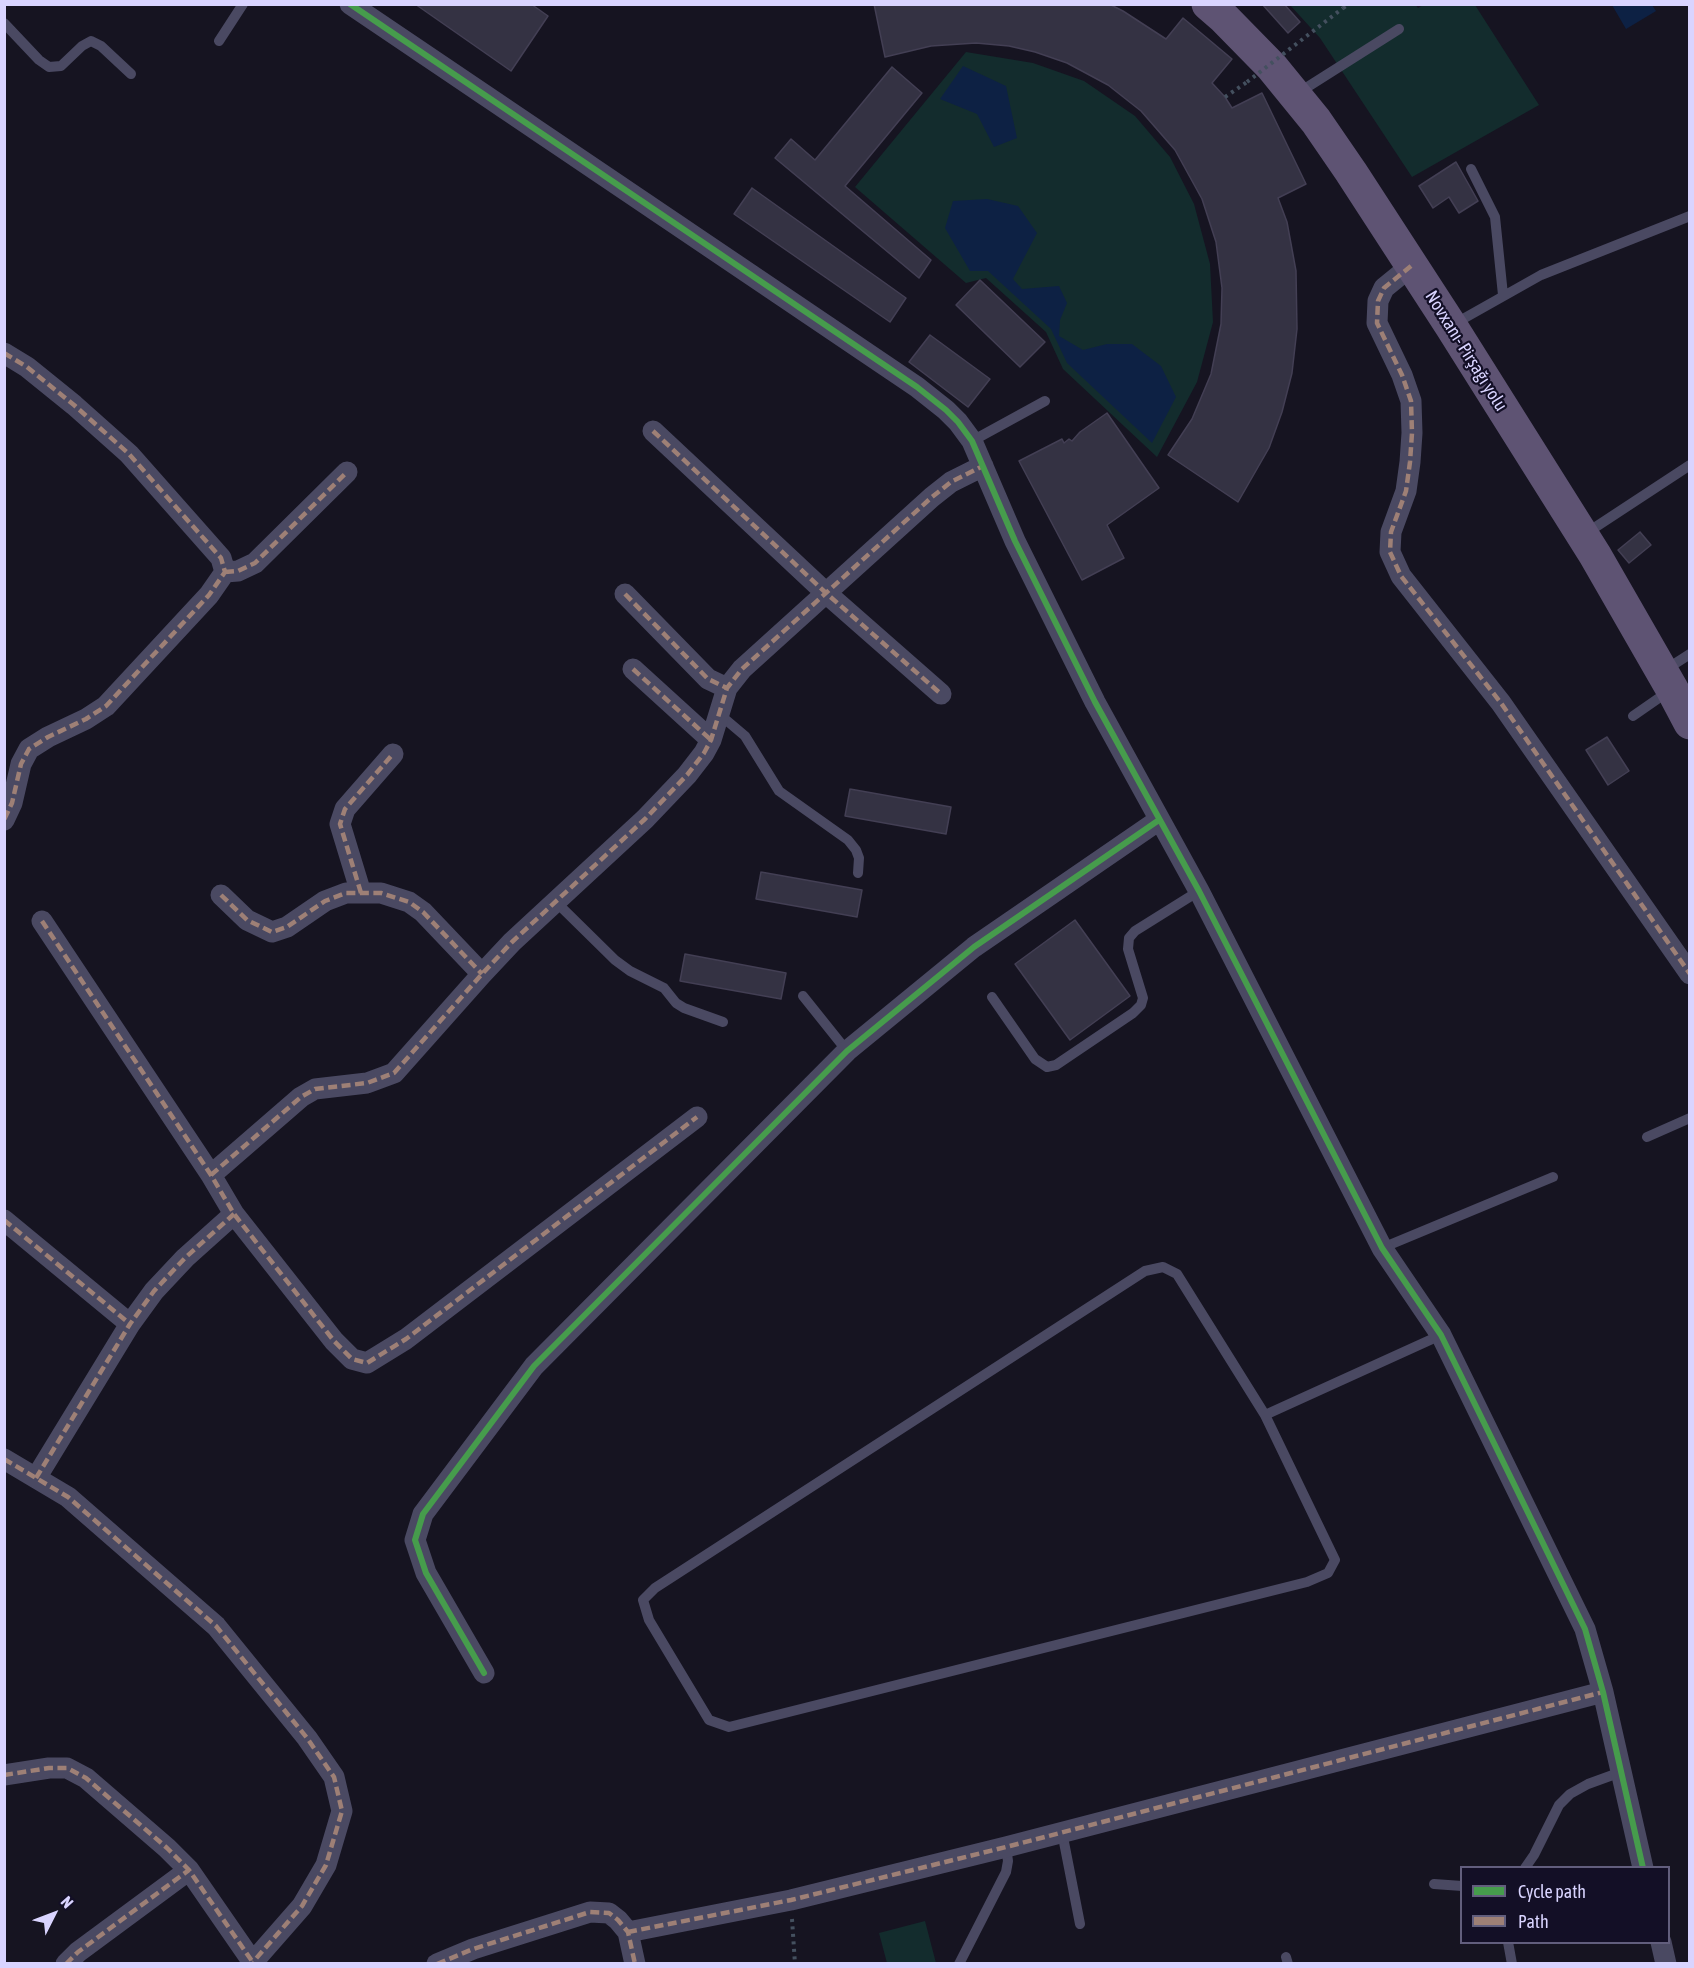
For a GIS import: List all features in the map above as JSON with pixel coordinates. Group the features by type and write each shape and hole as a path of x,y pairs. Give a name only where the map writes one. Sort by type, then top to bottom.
{"main road":[{"name":"Novxanı- Pirşağı yolu","path":"1208,4 1248,41 1322,130 1451,326 1582,536 1679,702"}],"street":[{"path":"350,4 917,387 946,410 972,441 1015,541 1076,666 1198,891 1382,1248 1441,1335 1585,1629 1603,1692 1643,1866"},
{"path":"1411,266 1384,288 1378,301 1377,322 1402,375 1411,401 1412,433 1406,491 1391,532 1390,552 1401,576 1501,703 1689,974"},
{"path":"4,353 27,367 129,454 221,558 225,572"},
{"path":"653,431 826,593 941,694"},
{"path":"211,1175 301,1097 315,1089 367,1083 394,1073 482,974 645,819 687,775 711,740 727,688 742,669 932,496 951,482 982,466"},
{"path":"225,572 238,571 255,563 346,472"},
{"path":"4,820 12,804 21,764 29,749 48,736 86,719 106,706 209,595 225,572"},
{"path":"625,594 708,679 727,688"},
{"path":"633,669 711,740"},
{"path":"361,893 340,824 345,809 393,754"},
{"path":"484,1673 426,1573 415,1540 423,1514 534,1366 847,1051 974,947 1159,820"},
{"path":"221,895 247,920 272,932 287,927 325,901 346,893 381,893 409,902 423,912 482,974"},
{"path":"42,921 211,1175 234,1214 334,1341 352,1359 367,1363 406,1339 697,1117"},
{"path":"36,1478 130,1324 154,1291 185,1258 234,1214"},
{"path":"4,1220 130,1324"},
{"path":"4,1459 68,1497 216,1626 307,1738 334,1777 342,1811 326,1865 302,1906 254,1963 189,1870 86,1778 67,1768 4,1774"},
{"path":"628,1932 791,1900 1006,1847 1603,1692"},
{"path":"66,1964 78,1952 189,1870"},
{"path":"437,1964 473,1949 590,1912 609,1913 618,1920 628,1932 635,1964"},
{"path":"1661,1944 1665,1964"}],"lane":[{"path":"219,41 243,4"},
{"path":"4,24 39,60 49,67 61,66 82,46 91,41 101,46 131,74"},
{"path":"1295,95 1399,29"},
{"path":"1471,169 1496,217 1503,295"},
{"path":"1451,326 1541,275 1689,216"},
{"path":"972,441 1046,401"},
{"path":"1582,536 1689,465"},
{"path":"1633,716 1679,702 1689,654"},
{"path":"719,714 745,735 779,791 848,840 856,849 859,858 858,873"},
{"path":"992,997 1035,1059 1047,1067 1056,1065 1133,1013 1141,1005 1143,998 1128,949 1129,938 1135,931 1198,891"},
{"path":"556,902 615,960 630,971 664,988 676,1003 684,1008 723,1022"},
{"path":"802,996 847,1051"},
{"path":"1647,1137 1689,1118"},
{"path":"1382,1248 1553,1177"},
{"path":"1163,1267 1177,1274 1265,1415 1335,1560 1328,1573 1307,1582 729,1727 709,1720 649,1620 643,1600 655,1588 1145,1270 1163,1267"},
{"path":"1265,1415 1441,1335"},
{"path":"1526,1866 1559,1805 1570,1794 1588,1784 1620,1772"},
{"path":"1062,1832 1080,1924"},
{"path":"959,1964 1006,1872 1008,1861 1006,1847"},
{"path":"1434,1884 1460,1886"},
{"path":"1508,1944 1512,1964"}],"path":[{"path":"1225,97 1349,4"},
{"path":"791,1900 795,1964"}],"green space":[{"path":"1415,4 1418,8 1423,5 1475,5 1539,105 1412,177 1320,38 1290,5"},
{"path":"966,52 1033,63 1084,81 1135,116 1170,157 1194,204 1210,264 1213,322 1197,382 1157,457 1063,369 1046,332 986,278 966,283 855,187"},
{"path":"925,1921 936,1963 887,1963 879,1933"}],"water":[{"path":"1612,5 1652,5 1656,11 1626,29"},
{"path":"963,66 1006,86 1017,138 994,147 977,114 940,99"},
{"path":"987,199 1018,206 1037,233 1013,279 1022,289 1059,286 1067,303 1060,320 1059,336 1083,350 1107,344 1132,344 1161,366 1176,397 1152,443 1067,363 1051,329 988,271 970,271 945,228 953,201"}],"building":[{"path":"415,4 531,4 548,16 511,71"},
{"path":"874,4 1109,4 1166,39 1183,18 1232,59 1212,83 1232,108 1262,93 1306,184 1278,198 1287,222 1296,271 1297,329 1292,373 1282,412 1269,448 1238,502 1168,455 1192,419 1211,374 1221,324 1222,288 1216,242 1202,199 1175,150 1141,111 1108,85 1067,63 1035,52 1009,46 976,43 931,46 885,57"},
{"path":"1262,4 1284,4 1300,22 1288,33"},
{"path":"892,67 922,93 845,186 931,260 919,278 775,158 791,139 815,160"},
{"path":"1456,162 1478,201 1459,213 1449,197 1433,208 1419,186"},
{"path":"752,188 906,298 890,322 734,214"},
{"path":"980,280 1045,342 1020,367 956,305"},
{"path":"930,335 990,379 968,407 909,362"},
{"path":"1107,413 1159,488 1107,525 1124,558 1082,580 1019,461 1062,439 1064,443 1069,439 1072,441 1080,432"},
{"path":"1640,532 1651,545 1629,563 1618,550"},
{"path":"1607,737 1629,771 1608,785 1586,750"},
{"path":"850,789 951,807 946,834 845,816"},
{"path":"761,872 862,890 857,917 756,899"},
{"path":"1075,920 1130,996 1070,1040 1015,964"},
{"path":"685,954 786,973 781,999 680,981"}],"marked path":[{"path":"1411,266 1384,288 1378,301 1377,323 1402,375 1411,401 1412,433 1406,491 1391,532 1390,552 1401,576 1501,703 1690,974"},
{"path":"4,353 27,367 129,454 221,558 225,572 209,595 106,706 29,749 21,764 12,803 4,820"},
{"path":"653,431 826,593 941,694"},
{"path":"211,1175 301,1097 315,1089 367,1083 394,1073 512,942 645,819 687,775 711,740 727,688 742,669 932,497 951,482 983,466"},
{"path":"225,572 238,571 255,563 347,472"},
{"path":"625,594 708,679 727,688"},
{"path":"633,669 711,740"},
{"path":"361,893 340,824 345,809 393,754"},
{"path":"221,895 247,920 272,932 287,927 325,901 346,893 381,893 409,902 423,912 482,974"},
{"path":"42,921 211,1175 234,1214 334,1341 352,1359 367,1363 406,1339 697,1117"},
{"path":"36,1478 130,1324 154,1291 185,1258 234,1214"},
{"path":"4,1220 130,1324"},
{"path":"4,1459 68,1497 216,1626 307,1738 334,1777 342,1811 326,1865 302,1906 253,1962"},
{"path":"628,1932 791,1900 1006,1847 1603,1692"},
{"path":"4,1775 49,1768 67,1768 86,1778 189,1870 254,1964"},
{"path":"66,1964 78,1952 189,1870"},
{"path":"437,1964 473,1949 590,1912 609,1913 618,1920 628,1932 635,1964"}],"cycle path":[{"path":"350,4 917,387 946,410 972,441 1015,541 1095,702 1199,891 1382,1248 1441,1335 1585,1629 1603,1692 1643,1866"},
{"path":"484,1673 426,1573 415,1540 423,1514 534,1366 847,1051 974,947 1159,820"}]}
